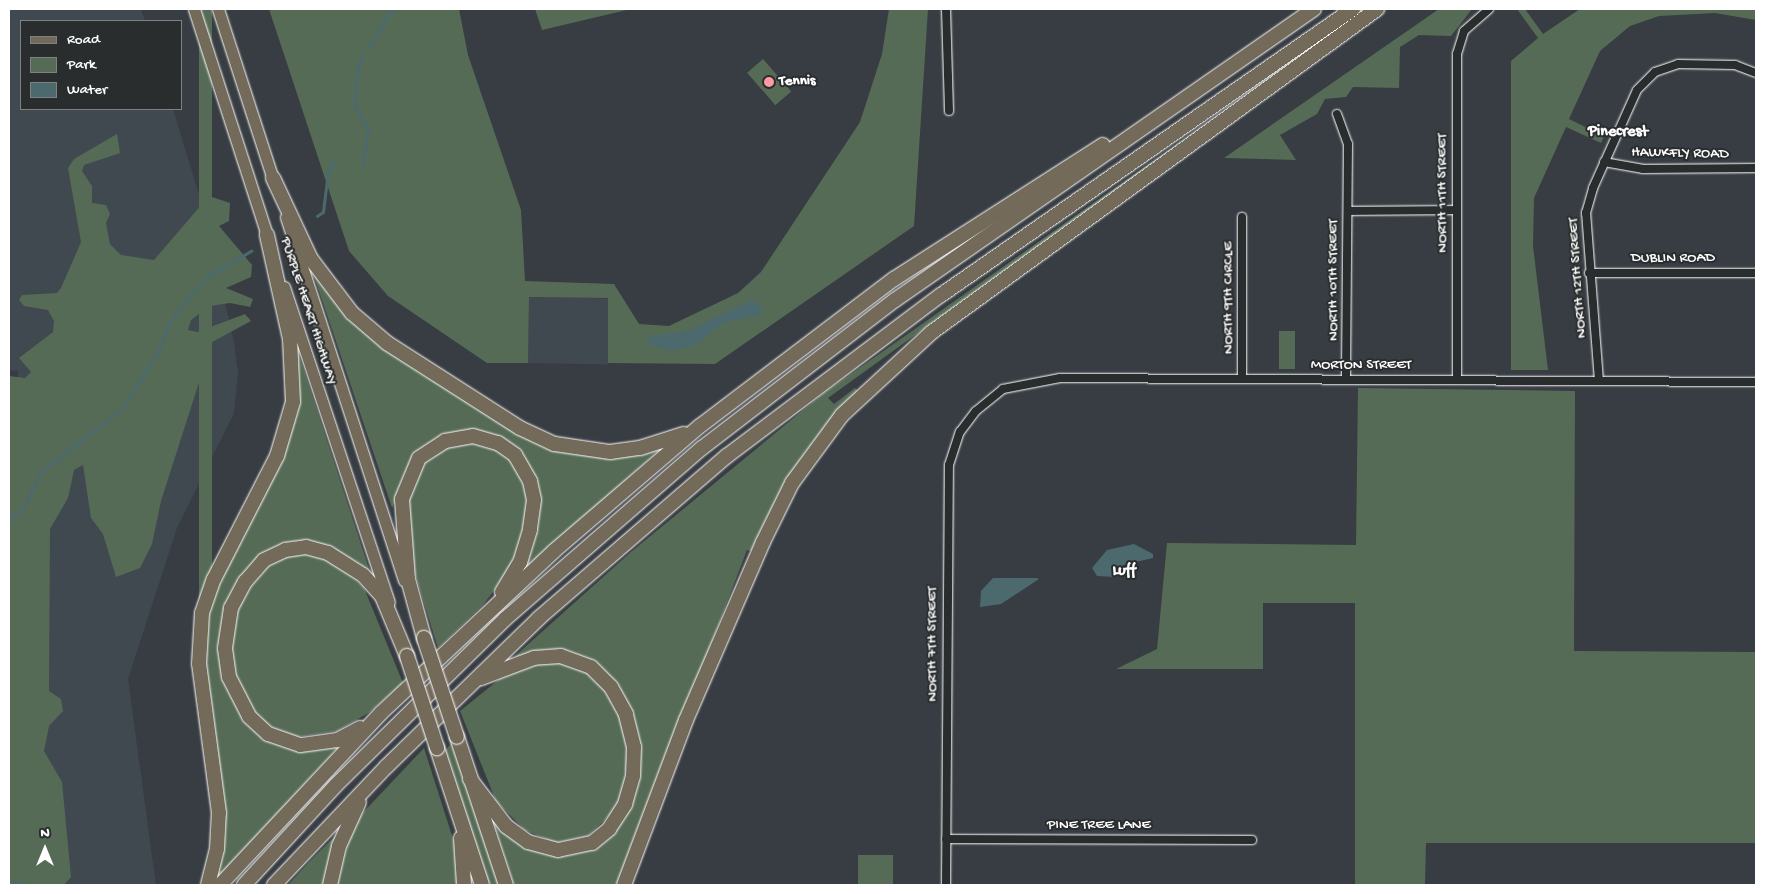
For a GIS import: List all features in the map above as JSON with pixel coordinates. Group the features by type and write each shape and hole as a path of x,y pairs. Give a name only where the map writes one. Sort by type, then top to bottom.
{"highway":[{"path":"244,885 368,752 498,626 702,448 896,300 1314,9"},
{"path":"274,885 387,766 612,553 782,412 941,294 1353,9"},
{"path":"624,885 686,720 762,542 792,483 842,415 932,332 1377,9"},
{"path":"220,885 381,713 486,613 700,426 894,279 1224,71"},
{"path":"273,178 311,259 352,313 387,343 520,428 568,447 610,452 659,443 700,426"},
{"path":"208,885 219,822 199,664 202,613 214,579 277,456 293,402 290,339 267,235"},
{"path":"486,613 520,562 534,500 521,463 507,449 482,438 441,442 419,458 408,477 402,520 411,600 506,885"},
{"path":"381,713 337,740 300,745 278,740 259,727 234,691 226,663 226,634 237,594 255,568 274,554 294,548 316,548 352,566 378,591 396,623 482,885"},
{"path":"470,779 493,813 522,838 548,849 570,850 592,843 617,819 630,790 635,761 632,730 619,699 601,676 580,662 561,656 534,658 476,680"},
{"path":"330,885 347,824 387,766"},
{"path":"451,790 464,885"}],"main road":[{"name":"PURPLE HEART HIGHWAY","path":"194,9 396,623"},
{"name":"PURPLE HEART HIGHWAY","path":"218,9 411,600"}],"street":[{"path":"946,9 949,111"},
{"name":"NORTH 11TH STREET","path":"1457,380 1457,54 1464,31 1480,14 1489,9"},
{"name":"NORTH 12TH STREET","path":"1599,381 1589,273 1586,213 1604,162 1637,90 1655,72 1678,64 1735,65 1756,73"},
{"name":"NORTH 10TH STREET","path":"1337,114 1347,135 1346,379"},
{"name":"HAWKFLY ROAD","path":"1604,162 1643,169 1756,168"},
{"path":"1348,211 1457,210"},
{"name":"NORTH 9TH CIRCLE","path":"1242,217 1242,379"},
{"name":"DUBLIN ROAD","path":"1589,273 1756,273"},
{"name":"MORTON STREET","path":"976,411 1003,389 1038,379 1756,382"},
{"name":"NORTH 7TH STREET","path":"946,885 947,483 953,447 976,411"},
{"name":"PINE TREE LANE","path":"946,839 1252,840"}],"shaded area":[{"path":"9,9 141,9 145,20 20,20 20,110 173,110 207,221 234,342 238,374 234,413 177,528 128,679 156,885 9,885 9,388 18,388 18,371 9,370"},
{"path":"529,297 609,298 608,364 528,363"}],"green space":[{"path":"199,9 212,9 212,687 199,687"},
{"path":"269,9 459,9 468,55 521,210 525,281 614,284 639,324 669,326 738,293 761,272 860,122 882,54 889,9 928,9 914,226 715,364 608,363 608,298 529,297 528,363 487,363 388,296 349,251"},
{"path":"535,9 631,9 542,30"},
{"path":"1439,9 1472,9 1451,36 1419,35 1400,47 1399,88 1353,87 1346,97 1325,99 1317,114 1280,135 1296,160 1224,158"},
{"path":"1517,9 1525,9 1543,34 1580,9 1756,9 1756,20 1715,13 1659,16 1630,26 1600,51 1569,119 1604,136 1601,143 1566,127 1534,198 1533,246 1548,370 1511,370 1511,61 1538,38"},
{"name":"Tennis","path":"763,59 791,91 775,105 747,73"},
{"path":"1278,73 828,398 834,404 855,388 858,391 752,551 747,550 619,885 514,885 489,809 543,851 607,836 640,748 626,700 601,667 567,651 515,656 631,552 824,393"},
{"path":"117,134 120,153 84,165 82,171 92,186 92,203 106,205 110,214 106,223 110,244 121,255 154,260 209,196 230,203 229,221 219,226 252,265 251,277 226,288 253,299 250,307 230,303 210,306 191,320 188,330 197,332 245,314 251,321 212,342 161,501 152,544 140,568 116,577 103,534 91,518 83,465 74,470 68,498 50,529 49,691 61,699 63,711 49,726 44,751 62,782 71,877 64,885 9,885 9,376 25,378 31,372 19,358 53,332 54,321 48,310 24,306 19,300 22,295 57,293 61,288 81,242 68,168 74,159"},
{"path":"311,267 351,317 558,446 664,446 521,573 530,549 527,462 471,432 411,463 392,508"},
{"path":"1279,331 1295,331 1295,369 1279,369"},
{"path":"298,352 375,587 334,548 298,541 263,555 236,584 220,632 220,654 270,740 342,743 213,885 220,839 201,663 204,614 279,458"},
{"path":"1358,388 1575,391 1574,651 1756,652 1756,843 1426,843 1425,885 1355,885 1355,603 1263,603 1263,669 1116,669 1157,649 1167,543 1356,545"},
{"path":"479,441 505,454 525,479 529,509 520,550 508,573 482,606 438,648 410,558 405,510 420,463 449,443"},
{"path":"315,552 350,573 364,588 403,683 370,712 337,731 291,738 260,720 239,690 230,645 238,601 251,580 280,555"},
{"path":"557,659 593,673 604,686 624,725 629,750 623,792 613,812 588,836 556,843 525,830 496,801 460,711 507,673"},
{"path":"453,741 501,885 488,885 445,751"},
{"path":"424,748 455,845 457,885 334,885 355,821"},
{"path":"337,834 325,885 288,885 310,861"},
{"path":"858,855 893,855 893,885 858,885"}],"water":[{"path":"751,300 760,305 762,315 725,322 695,345 672,351 647,344 650,336 688,331"},
{"path":"1134,544 1153,554 1153,558 1123,565 1116,577 1097,576 1092,568 1107,550"},
{"path":"993,578 1039,579 1001,604 980,607 981,591"}],"waterway":[{"path":"368,49 392,9"},
{"path":"362,167 368,129 354,106 357,70 363,54"},
{"path":"317,216 323,212 328,174 334,162"},
{"path":"9,518 24,508 41,472 123,408 159,350 169,323 194,291 208,276 251,251"},
{"path":"9,881 28,885"}],"place":[{"name":"Tennis","path":"769,82"}],"district":[{"name":"Pinecrest","path":"1618,133"},
{"name":"Luff","path":"1124,572"}]}
